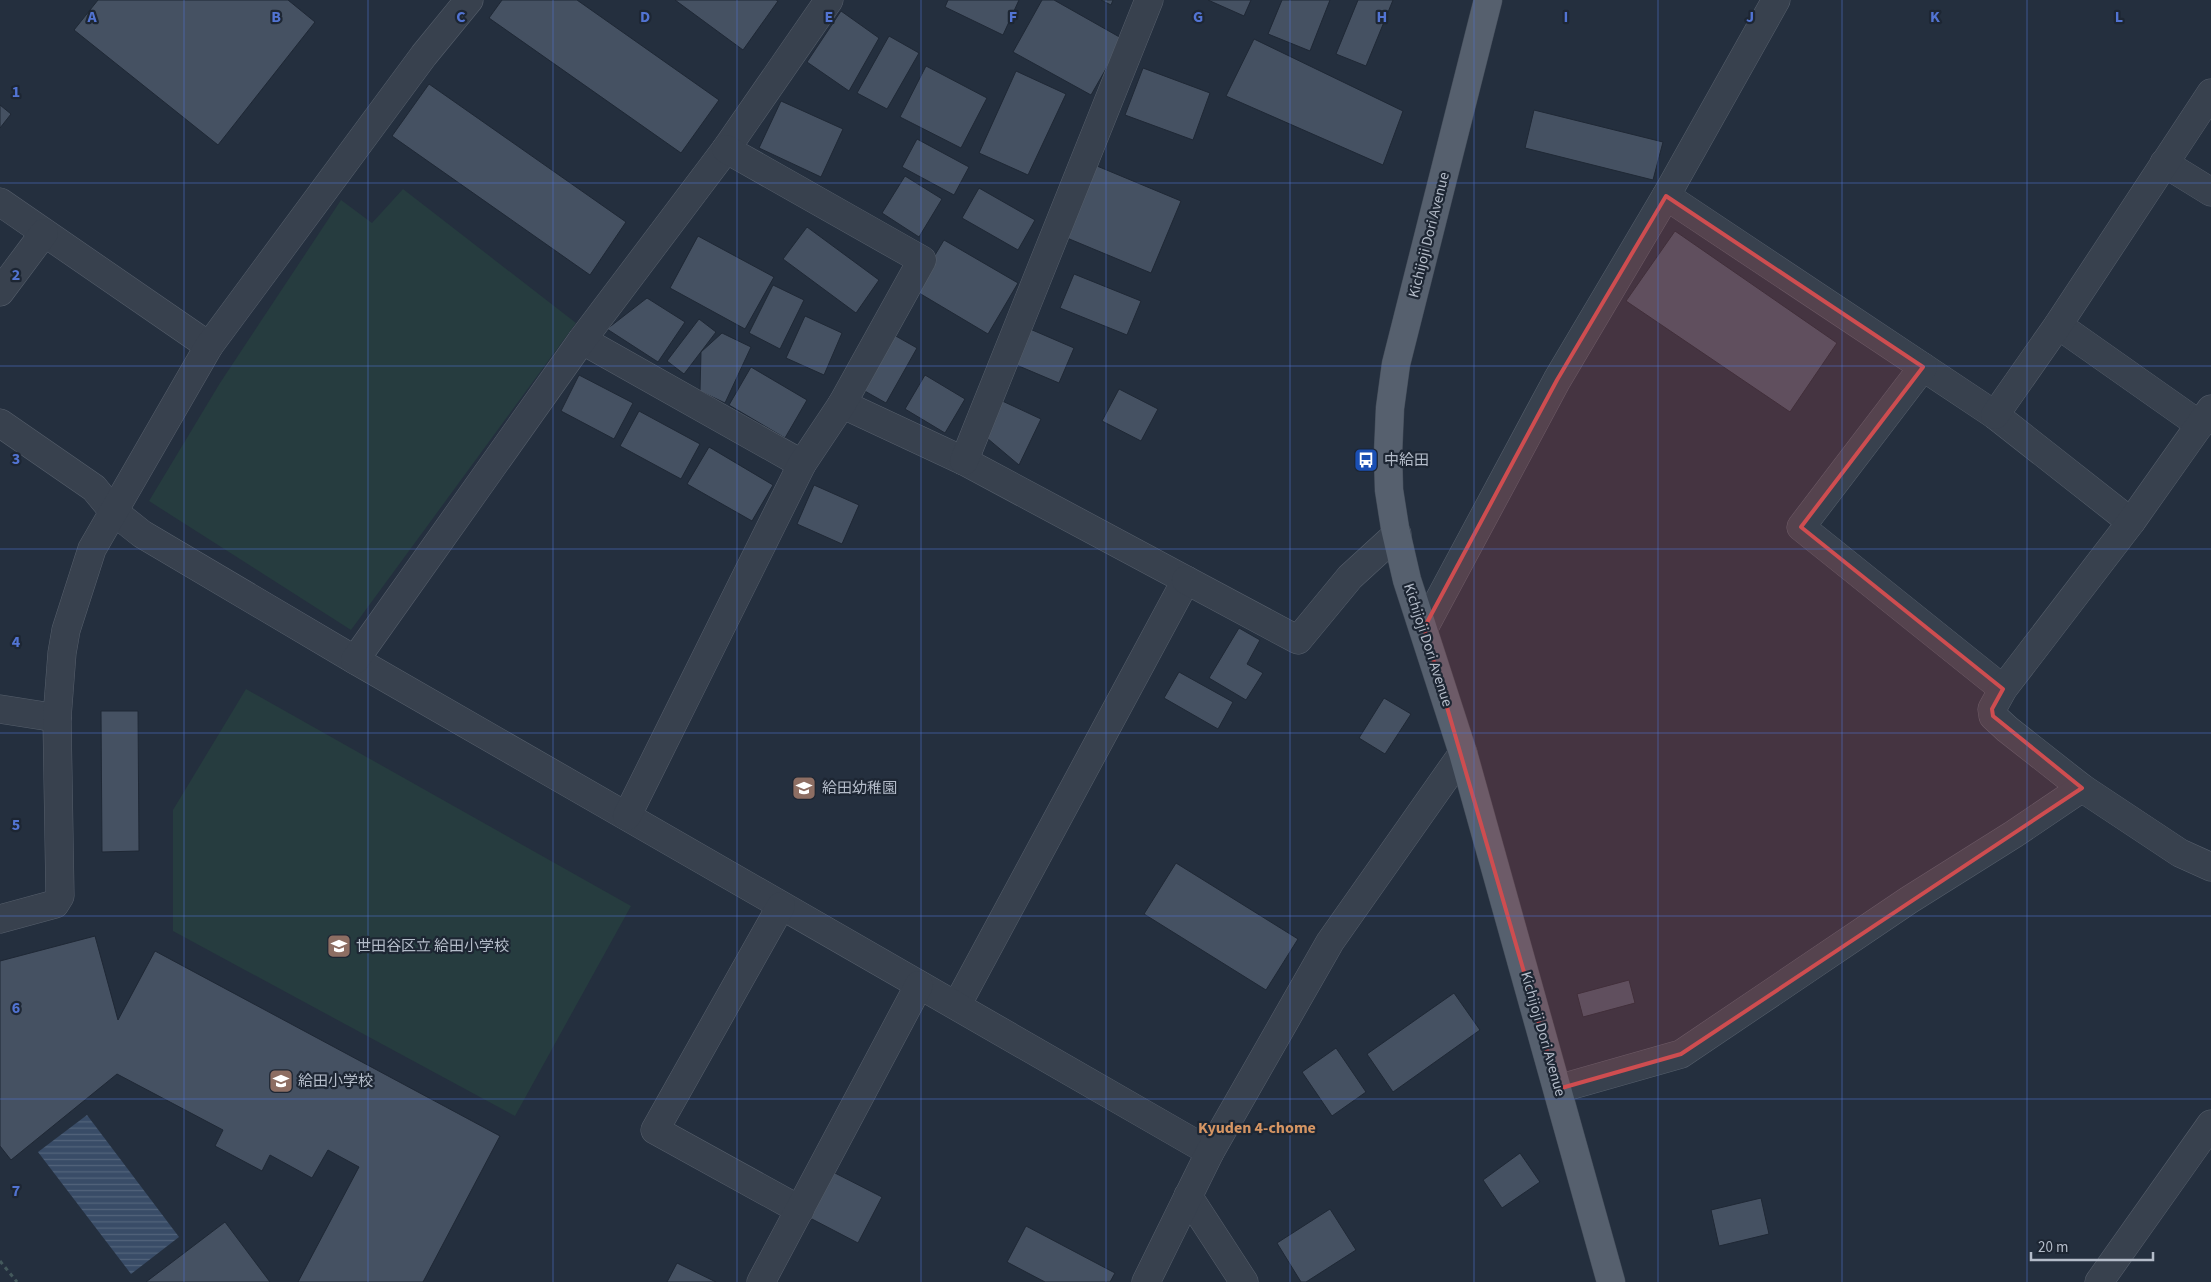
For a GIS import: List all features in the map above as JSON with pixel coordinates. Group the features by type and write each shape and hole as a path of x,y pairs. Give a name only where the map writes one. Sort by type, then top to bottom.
{"main road":[{"name":"Kichijoji Dori Avenue","path":"1488,0 1396,364 1390,408 1389,490 1407,580 1463,753 1611,1282"}],"street":[{"path":"0,919 55,904 60,896 58,718 62,653 66,630 92,549 209,346 424,55 469,0"},
{"path":"355,660 582,340 726,149 829,0"},
{"path":"964,461 1149,0"},
{"path":"1424,628 1557,380 1666,196 1776,0"},
{"path":"1994,415 2058,325 2211,92"},
{"path":"627,816 802,464 842,404 922,260 726,149"},
{"path":"2164,163 2211,192"},
{"path":"1666,196 1994,415 2131,522"},
{"path":"0,202 209,346"},
{"path":"0,292 44,233"},
{"path":"2058,325 2206,417 2131,522 2003,688 1992,709 1993,716 2082,788 2180,853 2211,867"},
{"path":"582,340 802,464"},
{"path":"1923,367 1801,527 2003,688"},
{"path":"842,404 964,461 1298,640 1350,577 1397,534"},
{"path":"0,423 94,488 113,511 142,534 355,660 1210,1152"},
{"path":"957,1005 1186,580"},
{"path":"0,709 58,718"},
{"path":"1146,1282 1210,1152 1330,942 1463,753"},
{"path":"1558,1088 1681,1054 1909,900 2014,834 2082,788"},
{"path":"781,906 655,1130 800,1210"},
{"path":"762,1282 919,985"},
{"path":"2099,1282 2202,1155 2211,1124"},
{"path":"1188,1196 1244,1282"}],"path":[{"path":"0,1261 17,1282"}],"highlighted area":[{"path":"1666,196 1923,367 1801,527 2003,689 1992,709 1993,716 2082,788 1681,1054 1558,1089 1424,628 1557,380"}],"green space":[{"path":"403,189 576,323 351,630 149,501 220,383 341,200 372,223"},
{"path":"246,689 631,906 515,1116 173,931 173,810"}],"water":[{"path":"87,1115 179,1237 131,1274 38,1152"}],"building":[{"path":"98,0 288,0 315,22 218,145 74,30"},
{"path":"502,0 577,0 719,100 681,153 489,18"},
{"path":"675,0 776,0 778,1 743,50"},
{"path":"948,0 1019,0 1003,35 945,7"},
{"path":"1042,0 1054,0 1123,39 1091,95 1013,52"},
{"path":"1101,0 1113,0 1111,5"},
{"path":"1208,0 1251,0 1244,16"},
{"path":"1282,0 1330,0 1310,51 1268,34"},
{"path":"1358,0 1393,0 1366,66 1336,54"},
{"path":"841,11 879,38 849,91 807,62"},
{"path":"889,36 919,53 887,109 857,93"},
{"path":"1254,39 1403,111 1383,165 1226,96"},
{"path":"926,66 987,98 961,148 900,117"},
{"path":"1143,68 1210,93 1193,140 1125,115"},
{"path":"1016,71 1066,94 1028,175 979,153"},
{"path":"429,84 626,222 590,275 392,136"},
{"path":"781,101 843,129 821,177 759,148"},
{"path":"0,105 11,114 0,128"},
{"path":"1534,110 1663,142 1653,180 1525,148"},
{"path":"917,139 969,167 954,195 902,167"},
{"path":"1097,166 1181,201 1151,273 1067,238"},
{"path":"905,176 942,199 919,237 882,213"},
{"path":"979,188 1035,220 1018,250 962,218"},
{"path":"807,227 879,280 856,313 783,259"},
{"path":"1675,231 1837,343 1790,412 1626,301"},
{"path":"698,236 774,277 745,329 670,288"},
{"path":"944,240 1018,283 988,334 914,290"},
{"path":"1074,274 1141,301 1127,335 1060,308"},
{"path":"773,285 804,300 780,349 749,333"},
{"path":"647,298 685,322 658,362 607,329"},
{"path":"805,316 842,333 824,375 786,358"},
{"path":"699,319 716,332 684,374 667,361"},
{"path":"1030,329 1074,348 1059,383 1014,364"},
{"path":"722,333 751,347 725,403 700,391 701,352"},
{"path":"894,335 917,348 886,403 863,390"},
{"path":"751,367 807,400 785,438 729,405"},
{"path":"579,375 633,403 614,439 561,411"},
{"path":"925,375 965,399 945,433 905,409"},
{"path":"1119,389 1158,409 1141,441 1102,421"},
{"path":"998,399 1041,419 1019,465 981,433"},
{"path":"639,411 700,444 681,479 620,446"},
{"path":"709,447 773,485 752,521 687,484"},
{"path":"814,485 859,505 842,544 797,524"},
{"path":"1239,628 1260,640 1247,664 1263,673 1246,700 1209,678"},
{"path":"1179,672 1233,702 1218,729 1164,698"},
{"path":"1384,698 1411,714 1385,754 1359,738"},
{"path":"101,711 138,711 139,851 102,852"},
{"path":"1176,863 1298,939 1266,990 1144,914"},
{"path":"95,936 118,1020 155,951 500,1136 423,1282 298,1282 359,1167 328,1150 312,1178 270,1155 262,1171 215,1146 223,1130 117,1074 11,1160 0,1146 0,961"},
{"path":"1629,980 1635,1003 1583,1017 1577,994"},
{"path":"1454,993 1480,1030 1393,1092 1367,1054"},
{"path":"1336,1048 1366,1092 1332,1116 1302,1072"},
{"path":"1520,1153 1540,1182 1502,1208 1483,1180"},
{"path":"833,1172 882,1197 858,1243 810,1218"},
{"path":"1761,1198 1769,1234 1719,1246 1711,1210"},
{"path":"1330,1209 1356,1250 1306,1282 1301,1282 1277,1243"},
{"path":"225,1222 270,1282 146,1282"},
{"path":"1026,1226 1115,1273 1110,1282 1045,1282 1007,1262"},
{"path":"677,1263 716,1282 667,1282"}],"place":[{"name":"中給田","path":"1366,460"},
{"name":"給田幼稚園","path":"804,788"},
{"name":"世田谷区立 給田小学校","path":"339,946"},
{"name":"給田小学校","path":"281,1081"}],"district":[{"name":"Kyuden 4-chome","path":"1257,1128"}]}
